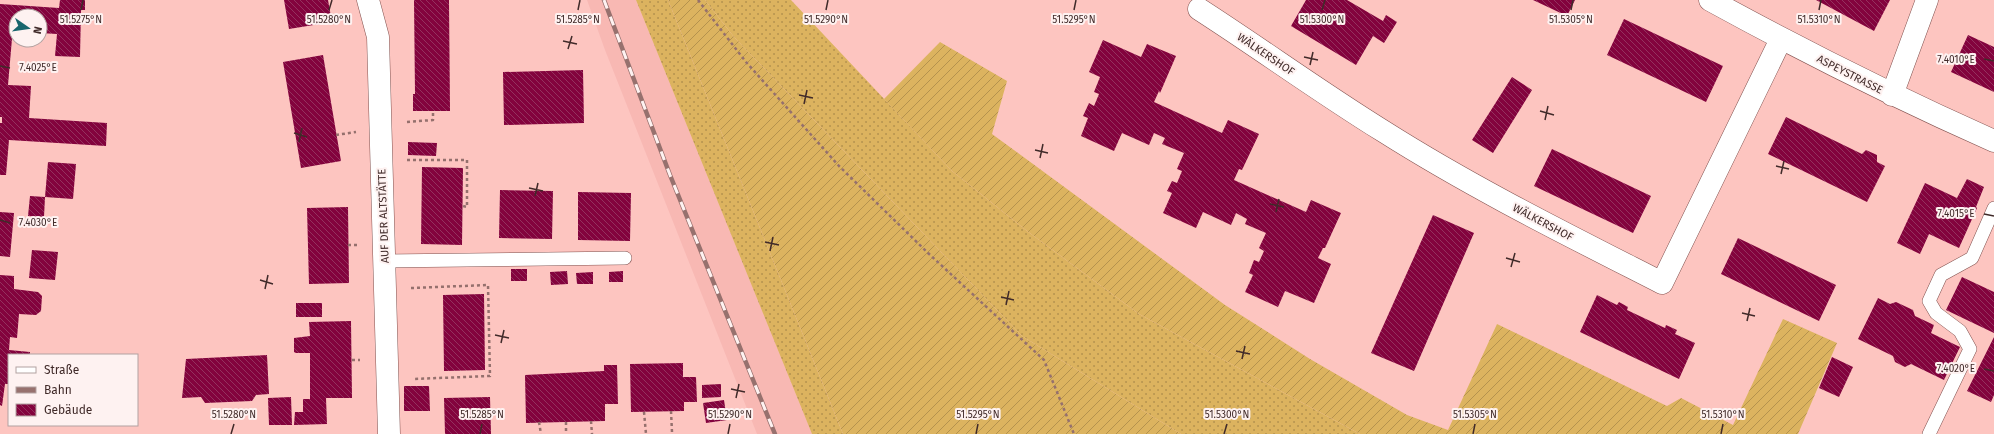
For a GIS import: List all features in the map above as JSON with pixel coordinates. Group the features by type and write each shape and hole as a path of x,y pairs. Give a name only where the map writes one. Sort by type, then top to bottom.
{"street":[{"name":"AUF DER ALTSTÄTTE","path":"368,0 378,37 389,434"},
{"name":"ASPEYSTRASSE","path":"1710,0 1780,39 1892,95 1994,141"},
{"path":"1892,95 1926,0"},
{"name":"WÄLKERSHOF","path":"1199,9 1382,131 1437,164 1541,222 1662,283 1780,39"}],"lane":[{"path":"1929,434 1970,350 1960,331 1936,313 1929,301 1941,274 1972,258 1994,208"},
{"path":"384,261 624,258"}],"path":[{"path":"698,0 746,62 839,166 928,253 1044,360 1074,434"},
{"path":"399,122 433,120 433,112"},
{"path":"336,135 358,132"},
{"path":"401,160 468,160 467,207 463,206"},
{"path":"385,288 488,285 490,376 387,380"},
{"path":"671,411 672,432"},
{"path":"644,412 646,434"},
{"path":"591,421 592,434"},
{"path":"540,422 541,434"},
{"path":"566,422 566,434"}],"shaded area":[{"path":"587,0 636,0 812,434 757,434 605,50"},
{"path":"636,0 668,0 843,434 812,434"},
{"path":"668,0 705,0 734,37 1022,336 1181,434 843,434"},
{"path":"705,0 791,0 952,171 1027,231 1139,314 1360,434 1181,434 1022,336 734,37"},
{"path":"940,42 1007,81 992,134 1225,305 1310,359 1407,415 1448,430 1497,324 1667,406 1681,398 1733,425 1783,319 1837,343 1798,434 1360,434 1139,314 1027,231 952,171 884,99"}],"building":[{"path":"60,0 85,0 85,10 81,10 80,57 55,56 57,34 48,33 48,8 8,8 8,48 11,48 8,85 31,86 29,118 107,123 106,146 9,140 6,175 0,175 0,123 2,123 2,117 0,117 0,4 59,8"},
{"path":"284,0 328,0 332,22 289,29"},
{"path":"414,0 449,0 450,111 413,111 413,94 415,94"},
{"path":"1306,0 1347,0 1383,21 1386,15 1397,22 1384,43 1373,36 1356,65 1291,26"},
{"path":"1533,0 1575,0 1567,16"},
{"path":"1816,0 1890,0 1874,31"},
{"path":"1624,19 1723,66 1706,102 1607,55"},
{"path":"1968,35 1994,47 1994,92 1951,72"},
{"path":"1103,40 1141,57 1147,44 1176,56 1160,93 1159,91 1154,102 1222,133 1228,120 1259,134 1242,170 1239,169 1234,180 1306,212 1311,200 1341,213 1325,248 1323,248 1318,258 1331,264 1314,303 1285,291 1278,307 1245,292 1253,275 1249,273 1254,260 1259,262 1264,251 1259,248 1266,233 1245,224 1247,219 1236,213 1231,225 1203,212 1196,228 1163,213 1172,193 1167,191 1172,181 1177,183 1182,171 1177,169 1184,153 1162,144 1165,138 1154,133 1149,145 1122,133 1114,151 1081,136 1088,118 1083,116 1089,103 1094,106 1099,94 1094,92 1100,77 1089,72"},
{"path":"323,55 341,161 301,168 283,62"},
{"path":"583,70 584,123 504,125 503,72"},
{"path":"1512,77 1532,90 1493,153 1472,140"},
{"path":"1786,117 1862,154 1866,150 1877,155 1877,162 1885,166 1867,202 1768,154"},
{"path":"408,142 437,143 436,156 408,155"},
{"path":"1552,149 1651,196 1633,233 1534,186"},
{"path":"48,162 76,164 73,199 45,197"},
{"path":"422,167 463,168 462,245 421,244"},
{"path":"1967,179 1984,187 1976,207 1977,208 1959,248 1929,234 1920,254 1897,243 1925,183 1957,198"},
{"path":"500,190 553,191 552,239 499,238"},
{"path":"578,192 631,193 630,241 578,240"},
{"path":"30,196 45,197 44,217 28,216"},
{"path":"348,207 349,283 309,284 307,208"},
{"path":"0,212 14,213 10,257 0,256"},
{"path":"1433,215 1474,233 1414,371 1371,353"},
{"path":"1738,238 1836,285 1819,321 1721,274"},
{"path":"32,250 58,252 55,280 29,278"},
{"path":"511,269 527,269 527,281 511,281"},
{"path":"567,271 568,284 551,285 550,272"},
{"path":"623,271 623,282 609,282 609,272"},
{"path":"593,272 593,284 577,284 576,273"},
{"path":"0,275 14,276 14,289 38,292 42,296 41,311 36,315 19,314 17,338 10,337 9,350 30,352 30,354 8,354 8,384 5,384 2,406 0,405"},
{"path":"1962,277 1994,292 1994,333 1946,310"},
{"path":"484,294 485,370 444,371 443,295"},
{"path":"1597,295 1617,305 1619,302 1628,307 1627,310 1665,328 1666,325 1677,330 1675,334 1695,343 1679,379 1580,332"},
{"path":"1878,298 1890,304 1896,302 1913,310 1915,316 1934,325 1931,333 1960,347 1944,380 1911,364 1905,367 1895,362 1893,356 1858,339"},
{"path":"296,303 322,303 322,317 296,317"},
{"path":"351,321 352,398 326,398 327,424 294,425 295,412 303,412 303,399 310,399 310,353 294,352 294,338 310,336 309,322"},
{"path":"1994,337 1994,395 1991,402 1967,391"},
{"path":"267,355 269,394 256,395 252,401 205,403 201,397 182,398 186,359"},
{"path":"1832,357 1853,367 1839,397 1819,388"},
{"path":"683,363 683,377 696,377 697,402 684,402 684,411 631,412 630,364"},
{"path":"604,365 617,365 618,404 605,404 605,421 526,423 525,375 604,371"},
{"path":"721,384 721,397 702,398 702,385"},
{"path":"404,386 429,386 430,411 404,411"},
{"path":"291,397 292,425 269,425 268,398"},
{"path":"490,397 491,434 445,434 444,398"},
{"path":"724,400 727,420 706,423 703,403"}],"railway":[{"path":"604,0 670,175 775,434"}]}
